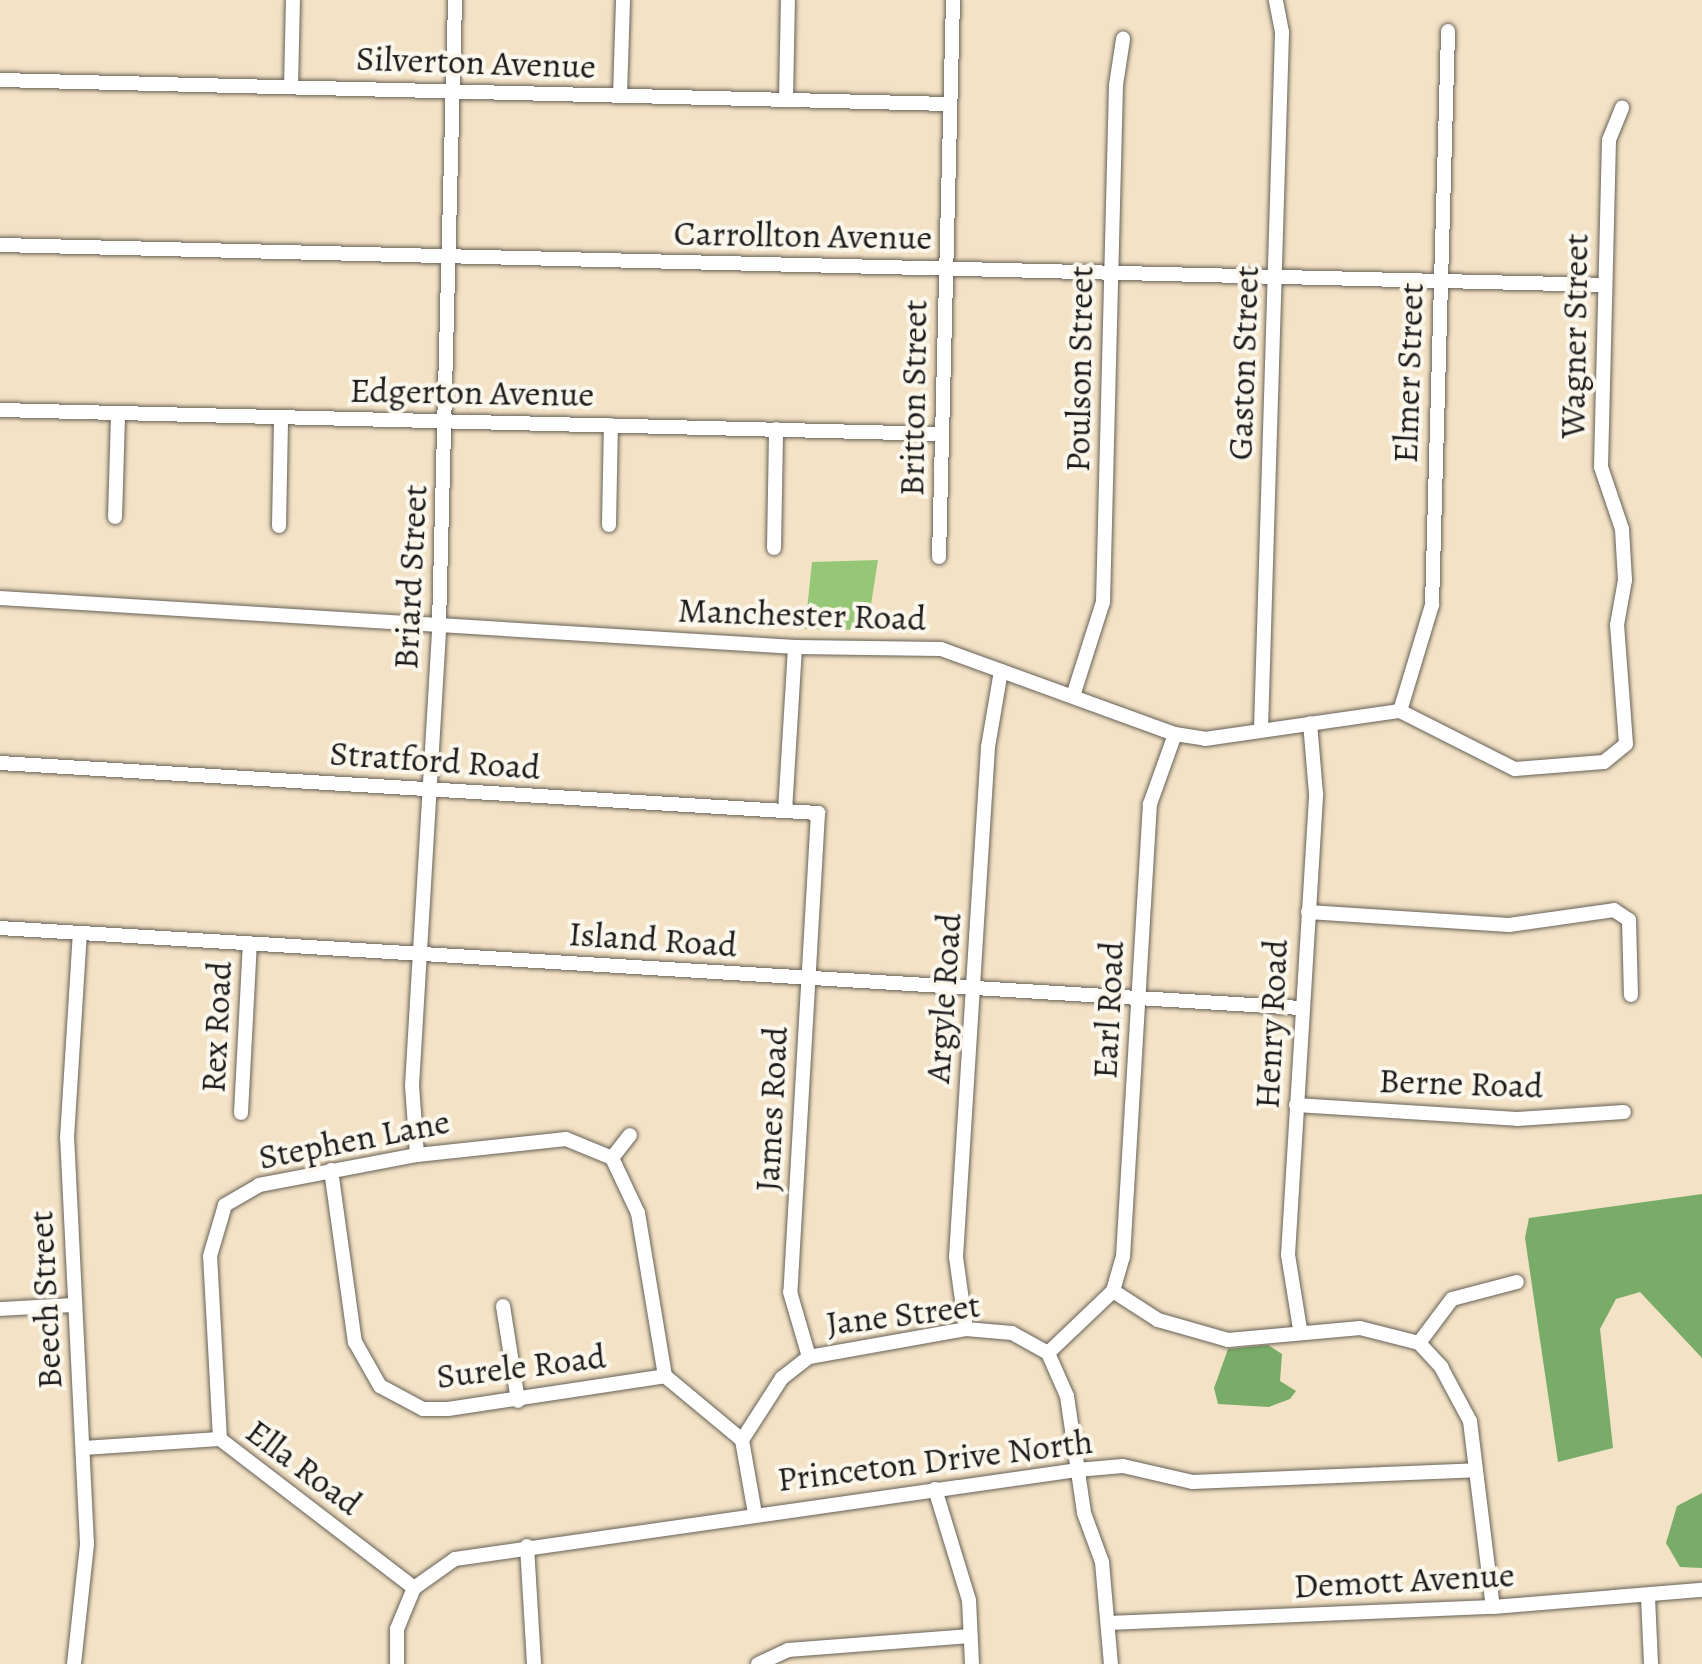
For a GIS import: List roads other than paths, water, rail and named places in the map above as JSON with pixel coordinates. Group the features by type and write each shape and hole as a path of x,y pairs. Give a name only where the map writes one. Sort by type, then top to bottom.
{"street":[{"path":"291,87 293,0"},
{"name":"Briard Street","path":"417,1155 412,1098 447,421 455,0"},
{"path":"620,96 623,0"},
{"path":"786,100 788,0"},
{"name":"Britton Street","path":"939,556 953,0"},
{"name":"Gaston Street","path":"1261,729 1282,32 1276,0"},
{"name":"Elmer Street","path":"1400,711 1432,606 1448,31"},
{"name":"Poulson Street","path":"1073,696 1102,602 1116,85 1123,39"},
{"name":"Silverton Avenue","path":"0,80 950,104"},
{"name":"Wagner Street","path":"1400,711 1515,768 1604,762 1626,744 1617,625 1625,580 1622,528 1600,467 1609,140 1622,106"},
{"name":"Carrollton Avenue","path":"0,245 1605,285"},
{"name":"Edgerton Avenue","path":"0,410 942,434"},
{"path":"115,517 118,413"},
{"path":"279,526 282,417"},
{"path":"609,525 611,425"},
{"path":"774,548 776,430"},
{"name":"Manchester Road","path":"0,598 795,647 941,649 1175,734 1205,739 1400,711"},
{"path":"785,811 795,647"},
{"name":"Argyle Road","path":"966,1329 956,1256 988,747 1001,671"},
{"name":"Henry Road","path":"1300,1329 1288,1255 1316,794 1310,723"},
{"name":"Earl Road","path":"1113,1292 1123,1257 1150,804 1175,734"},
{"name":"Stratford Road","path":"0,763 818,812 816,862"},
{"name":"James Road","path":"810,1357 790,1292 816,862"},
{"path":"1308,912 1508,925 1614,910 1629,920 1630,995"},
{"name":"Island Road","path":"0,928 1302,1008"},
{"name":"Beech Street","path":"74,1664 87,1544 67,1138 80,933"},
{"name":"Rex Road","path":"242,1113 250,944"},
{"name":"Berne Road","path":"1296,1105 1517,1119 1624,1112"},
{"path":"630,1136 612,1158 638,1213 665,1376 742,1440 755,1514"},
{"name":"Stephen Lane","path":"220,1439 210,1256 215,1225 238,1194 331,1170 417,1155 566,1139 612,1158"},
{"name":"Surele Road","path":"331,1170 356,1342 372,1376 400,1400 423,1408 518,1400 665,1376"},
{"path":"1419,1343 1452,1300 1517,1282"},
{"path":"1111,1664 1102,1562 1078,1470 1068,1396 1048,1354 1113,1292 1158,1320 1228,1340 1300,1329 1360,1328 1419,1343 1464,1407 1494,1607"},
{"path":"0,1309 75,1305"},
{"path":"504,1306 518,1400"},
{"name":"Jane Street","path":"742,1440 782,1378 810,1357 966,1329 1012,1334 1048,1354"},
{"name":"Ella Road","path":"83,1448 220,1439 414,1588"},
{"name":"Princeton Drive North","path":"414,1588 455,1559 527,1546 1078,1470 1123,1466 1193,1482 1476,1470"},
{"path":"935,1489 969,1600 972,1664"},
{"path":"527,1546 534,1664"},
{"path":"397,1664 397,1629 414,1588"},
{"name":"Demott Avenue","path":"1108,1623 1494,1607 1648,1598 1702,1590"},
{"path":"1648,1598 1651,1664"},
{"path":"758,1664 788,1650 970,1636"}]}
